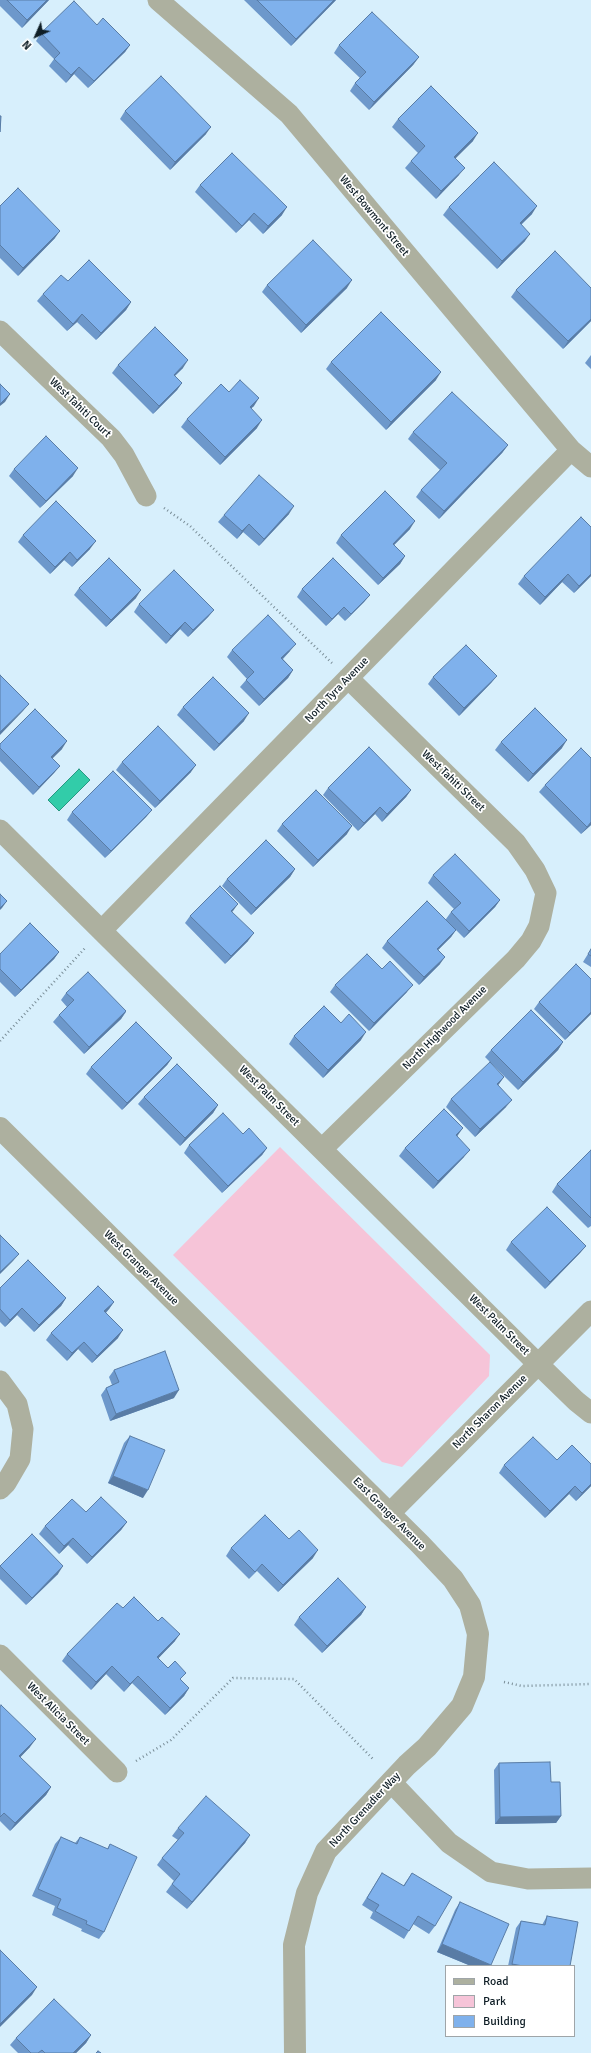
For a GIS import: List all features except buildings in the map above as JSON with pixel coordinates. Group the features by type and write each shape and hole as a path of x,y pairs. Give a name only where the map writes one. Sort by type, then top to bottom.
{"street":[{"name":"West Bowmont Street","path":"158,0 289,114 571,450 591,467"},
{"name":"West Tahiti Court","path":"0,331 111,438 124,455 146,496"},
{"name":"North Tyra Avenue","path":"102,930 571,450"},
{"name":"West Tahiti Street","path":"348,678 516,843 535,870 546,893"},
{"name":"West Palm Street","path":"0,830 538,1364 576,1401 591,1413"},
{"name":"North Highwood Avenue","path":"322,1149 516,959 531,941 539,926 546,893"},
{"name":"West Granger Avenue","path":"0,1128 281,1407"},
{"name":"North Sharon Avenue","path":"389,1514 591,1311"},
{"path":"0,1381 17,1404 23,1429 20,1459 6,1483 0,1489"},
{"name":"East Granger Avenue","path":"281,1407 453,1579 470,1605 478,1634"},
{"name":"North Grenadier Way","path":"295,2053 294,1945 307,1893 326,1851 391,1782 427,1747 462,1706 474,1677 478,1634"},
{"name":"West Alicia Street","path":"0,1655 116,1772"},
{"path":"391,1782 449,1843 491,1872 528,1879 591,1878"}],"path":[{"path":"146,496 190,526 348,678"},
{"path":"0,1041 102,930"},
{"path":"116,1772 171,1740 233,1678 294,1679 374,1760"},
{"path":"504,1682 522,1686 591,1684"}],"green space":[{"path":"280,1147 490,1355 489,1376 402,1467 382,1462 173,1255"}],"shaded area":[{"path":"79,769 90,780 59,811 48,800"}]}
